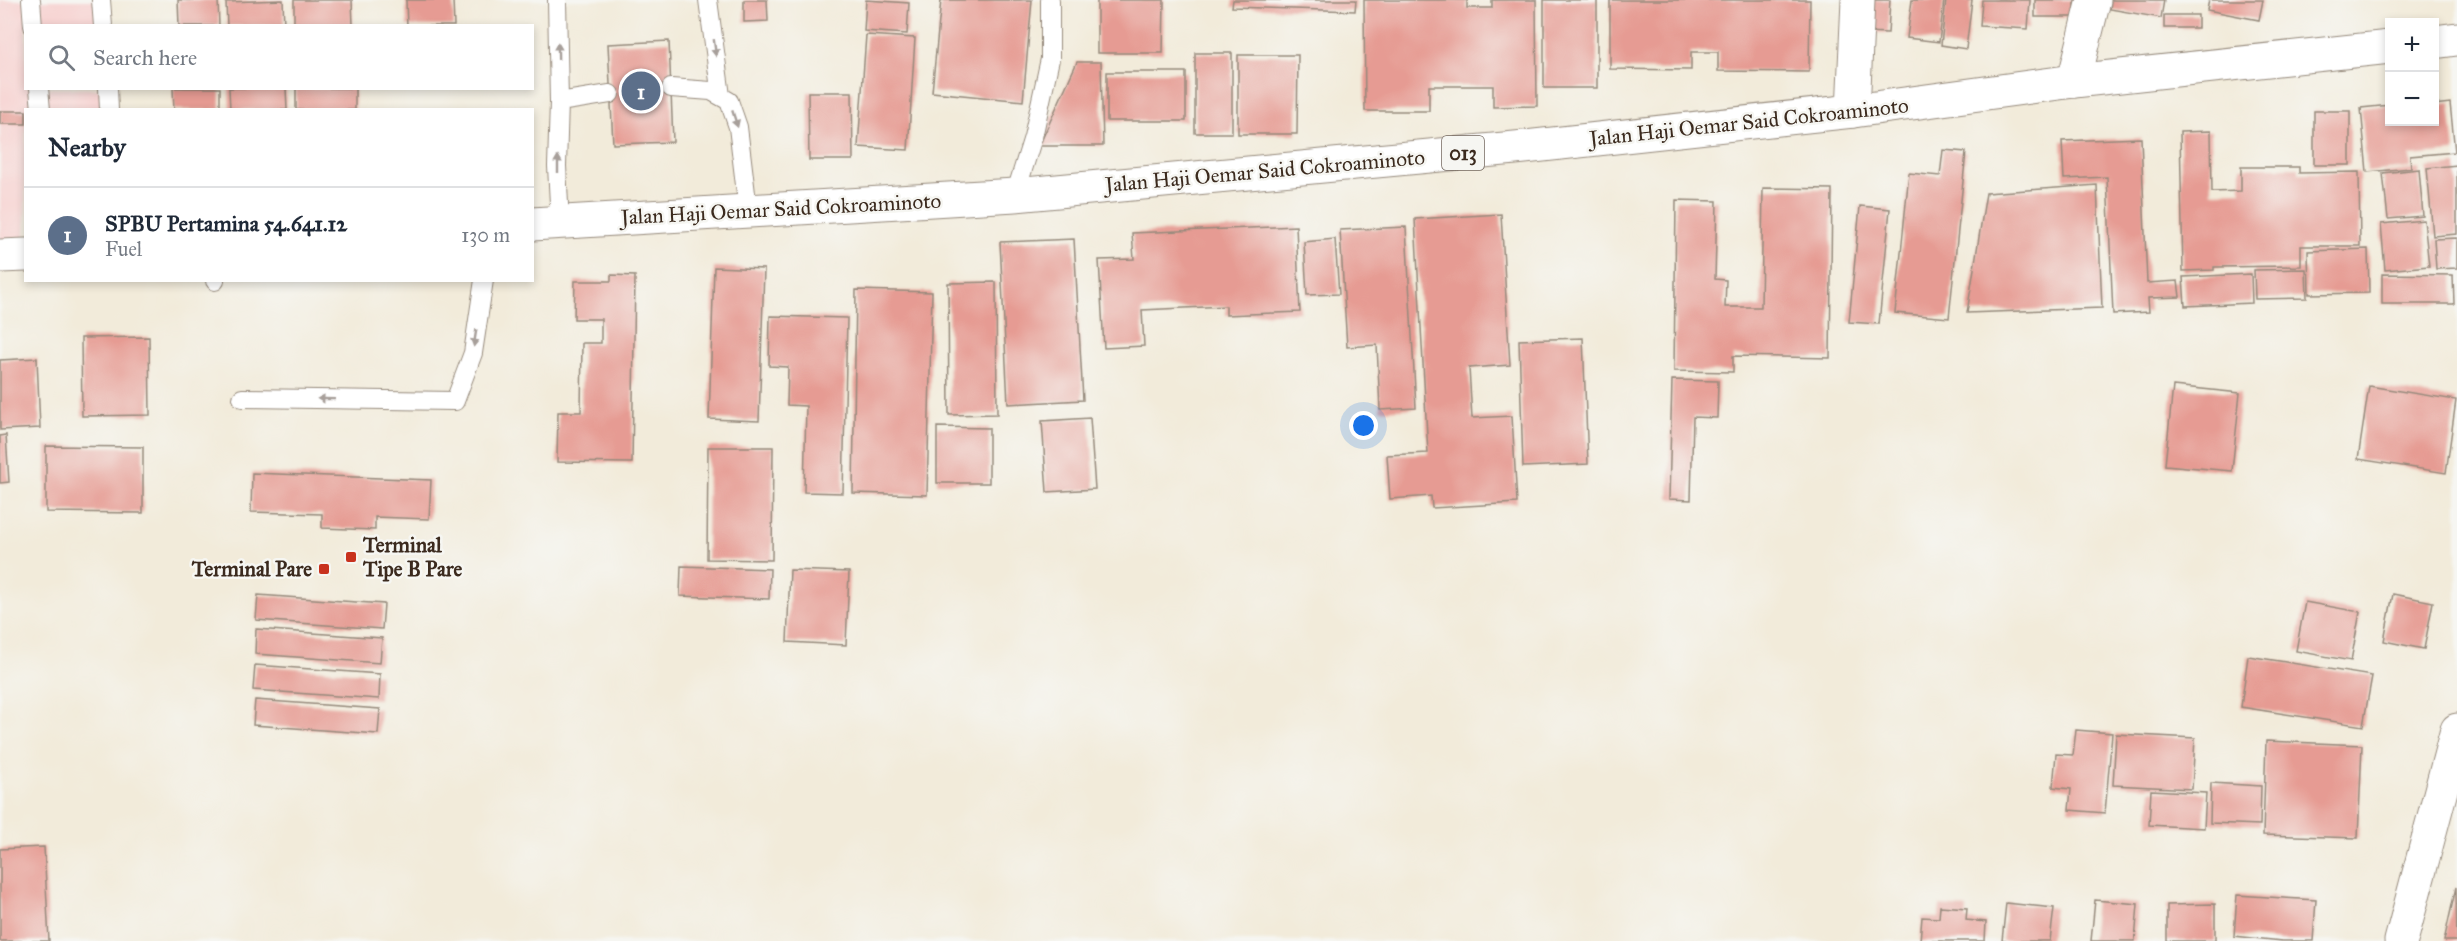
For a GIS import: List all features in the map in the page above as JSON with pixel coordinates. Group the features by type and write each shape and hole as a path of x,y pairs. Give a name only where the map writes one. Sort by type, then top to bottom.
{"main road":[{"path":"1853,111 1858,0"},
{"path":"2074,81 2094,0"},
{"path":"2439,41 2457,39"},
{"name":"Jalan Haji Oemar Said Cokroaminoto","path":"546,223 1015,195 1503,149 1853,111 2074,81 2385,47"},
{"path":"0,256 24,255"},
{"path":"2401,941 2457,730"}],"lane":[{"path":"31,0 33,24"},
{"path":"101,0 103,24"},
{"path":"546,223 557,166 559,102 557,0"},
{"path":"708,0 721,96"},
{"path":"1015,195 1033,137 1050,59 1050,0"},
{"path":"671,88 711,91 729,101 738,127 748,210"},
{"path":"39,90 41,108"},
{"path":"108,90 109,108"},
{"path":"559,102 610,94"},
{"path":"242,398 455,401 473,353 484,282"}],"shaded area":[{"path":"0,0 101,0 103,24 24,24 24,90 108,90 109,108 24,108 24,255 0,256"}],"building":[{"path":"178,0 218,0 219,24 179,24"},
{"path":"283,0 284,24 227,24 226,2"},
{"path":"294,0 352,0 353,24 294,24"},
{"path":"406,0 453,0 454,24 407,24"},
{"path":"744,0 767,0 768,21 744,22"},
{"path":"866,0 909,3 907,34 864,31"},
{"path":"941,0 1032,0 1023,101 932,92"},
{"path":"1097,0 1164,0 1163,53 1097,53"},
{"path":"1233,0 1356,0 1355,11 1232,7"},
{"path":"1364,0 1467,0 1467,8 1492,8 1492,0 1536,0 1537,106 1493,107 1493,86 1429,86 1429,111 1365,111"},
{"path":"1544,0 1597,0 1597,88 1544,88"},
{"path":"1610,0 1810,0 1809,72 1718,71 1718,52 1691,52 1691,70 1610,69"},
{"path":"1867,0 1890,0 1888,33 1865,32"},
{"path":"1912,0 1944,0 1939,42 1907,38"},
{"path":"1946,0 1972,0 1966,49 1941,45"},
{"path":"1982,0 2030,0 2028,29 1980,26"},
{"path":"2035,0 2075,0 2075,17 2035,17"},
{"path":"2111,0 2164,0 2161,18 2110,9"},
{"path":"2209,0 2263,0 2259,20 2207,10"},
{"path":"2164,15 2198,15 2198,28 2164,28"},
{"path":"866,35 915,38 908,150 858,147"},
{"path":"669,41 673,142 613,144 608,44"},
{"path":"1195,53 1232,53 1232,133 1195,133"},
{"path":"1238,55 1298,55 1297,134 1238,134"},
{"path":"1077,62 1101,62 1103,146 1039,146"},
{"path":"1107,72 1186,72 1186,121 1107,121"},
{"path":"173,90 220,90 220,108 174,108"},
{"path":"229,90 286,90 287,108 230,108"},
{"path":"296,90 355,90 355,108 296,108"},
{"path":"808,92 852,92 853,160 809,160"},
{"path":"2450,103 2455,152 2410,156 2411,168 2367,172 2361,108 2385,106 2385,126 2439,126 2439,104"},
{"path":"0,111 24,111 24,124 0,124"},
{"path":"2314,111 2350,111 2350,165 2314,165"},
{"path":"2211,131 2212,192 2241,191 2241,167 2299,167 2299,173 2359,172 2360,246 2301,246 2301,266 2214,267 2214,270 2183,271 2180,132"},
{"path":"2141,138 2147,283 2178,281 2180,297 2148,298 2149,312 2113,314 2107,177 2064,179 2062,141"},
{"path":"1943,150 1966,152 1949,318 1895,313 1909,173 1940,176"},
{"path":"2457,165 2457,234 2433,236 2427,168"},
{"path":"2419,169 2423,216 2388,219 2383,173"},
{"path":"2097,185 2102,308 1967,313 1986,193"},
{"path":"1763,188 1832,189 1830,358 1733,356 1733,372 1674,371 1676,200 1717,201 1715,279 1726,280 1725,307 1761,307"},
{"path":"1860,206 1890,209 1879,324 1849,322"},
{"path":"1501,214 1510,365 1469,368 1472,418 1512,416 1517,503 1432,508 1431,496 1390,499 1387,455 1428,453 1415,219"},
{"path":"2424,220 2429,266 2385,270 2381,224"},
{"path":"1296,226 1300,312 1226,315 1226,306 1142,310 1144,346 1104,348 1099,260 1134,259 1132,233"},
{"path":"1406,227 1416,408 1380,410 1377,345 1347,347 1340,230"},
{"path":"2457,238 2457,268 2436,269 2434,239"},
{"path":"1074,239 1083,400 1008,404 1000,242"},
{"path":"1335,239 1339,294 1307,295 1304,242"},
{"path":"2368,249 2369,293 2309,294 2308,251"},
{"path":"714,267 764,269 759,421 709,419"},
{"path":"2306,269 2307,298 2255,299 2254,270"},
{"path":"2251,274 2252,303 2185,306 2183,277"},
{"path":"2382,274 2453,275 2454,304 2382,304"},
{"path":"611,275 635,276 632,463 557,462 558,412 581,412 582,343 601,343 601,319 574,319 575,281 611,281"},
{"path":"996,282 997,414 949,415 948,283"},
{"path":"856,290 932,292 927,495 853,493"},
{"path":"770,316 847,318 843,493 804,492 806,406 787,405 788,367 769,366"},
{"path":"149,337 150,415 82,416 81,338"},
{"path":"1583,338 1588,464 1523,467 1519,340"},
{"path":"37,358 40,428 0,430 0,360"},
{"path":"1672,380 1718,381 1717,418 1693,417 1691,500 1669,499"},
{"path":"2173,386 2240,393 2232,471 2165,465"},
{"path":"2369,386 2456,400 2446,473 2358,459"},
{"path":"1090,418 1095,489 1047,492 1042,421"},
{"path":"937,427 989,428 989,483 937,483"},
{"path":"6,435 9,482 0,483 0,436"},
{"path":"46,446 143,447 143,513 46,512"},
{"path":"708,447 773,447 772,560 707,559"},
{"path":"252,473 431,480 429,519 375,517 375,530 322,528 322,514 251,512"},
{"path":"681,566 770,569 769,599 680,596"},
{"path":"790,570 849,572 846,645 787,642"},
{"path":"2393,594 2433,602 2424,649 2384,641"},
{"path":"258,595 384,604 382,629 256,620"},
{"path":"2305,602 2360,612 2351,661 2296,651"},
{"path":"256,629 382,638 380,663 255,654"},
{"path":"2248,656 2372,676 2363,726 2241,707"},
{"path":"255,665 380,674 379,699 253,690"},
{"path":"255,700 380,709 378,734 253,725"},
{"path":"2076,730 2112,733 2105,813 2069,810 2071,789 2053,787 2056,754 2073,755"},
{"path":"2116,734 2195,738 2192,789 2113,785"},
{"path":"2266,741 2362,745 2358,838 2263,835"},
{"path":"2211,783 2261,786 2260,825 2210,823"},
{"path":"2151,790 2206,793 2204,828 2149,825"},
{"path":"44,847 49,941 0,941 0,849"},
{"path":"2456,887 2457,941 2444,941"},
{"path":"2237,895 2316,900 2313,941 2282,941 2234,936"},
{"path":"2095,900 2138,904 2135,941 2091,941"},
{"path":"2006,903 2054,908 2050,941 2002,941"},
{"path":"2215,904 2215,941 2167,941 2167,905"},
{"path":"1940,906 1967,908 1966,920 1986,922 1985,941 1920,941 1922,917 1939,918"}],"place":[{"name":"SPBU Pertamina 54.641.12","path":"641,91"},
{"name":"Terminal Tipe B Pare","path":"351,557"},
{"name":"Terminal Pare","path":"324,569"}]}
